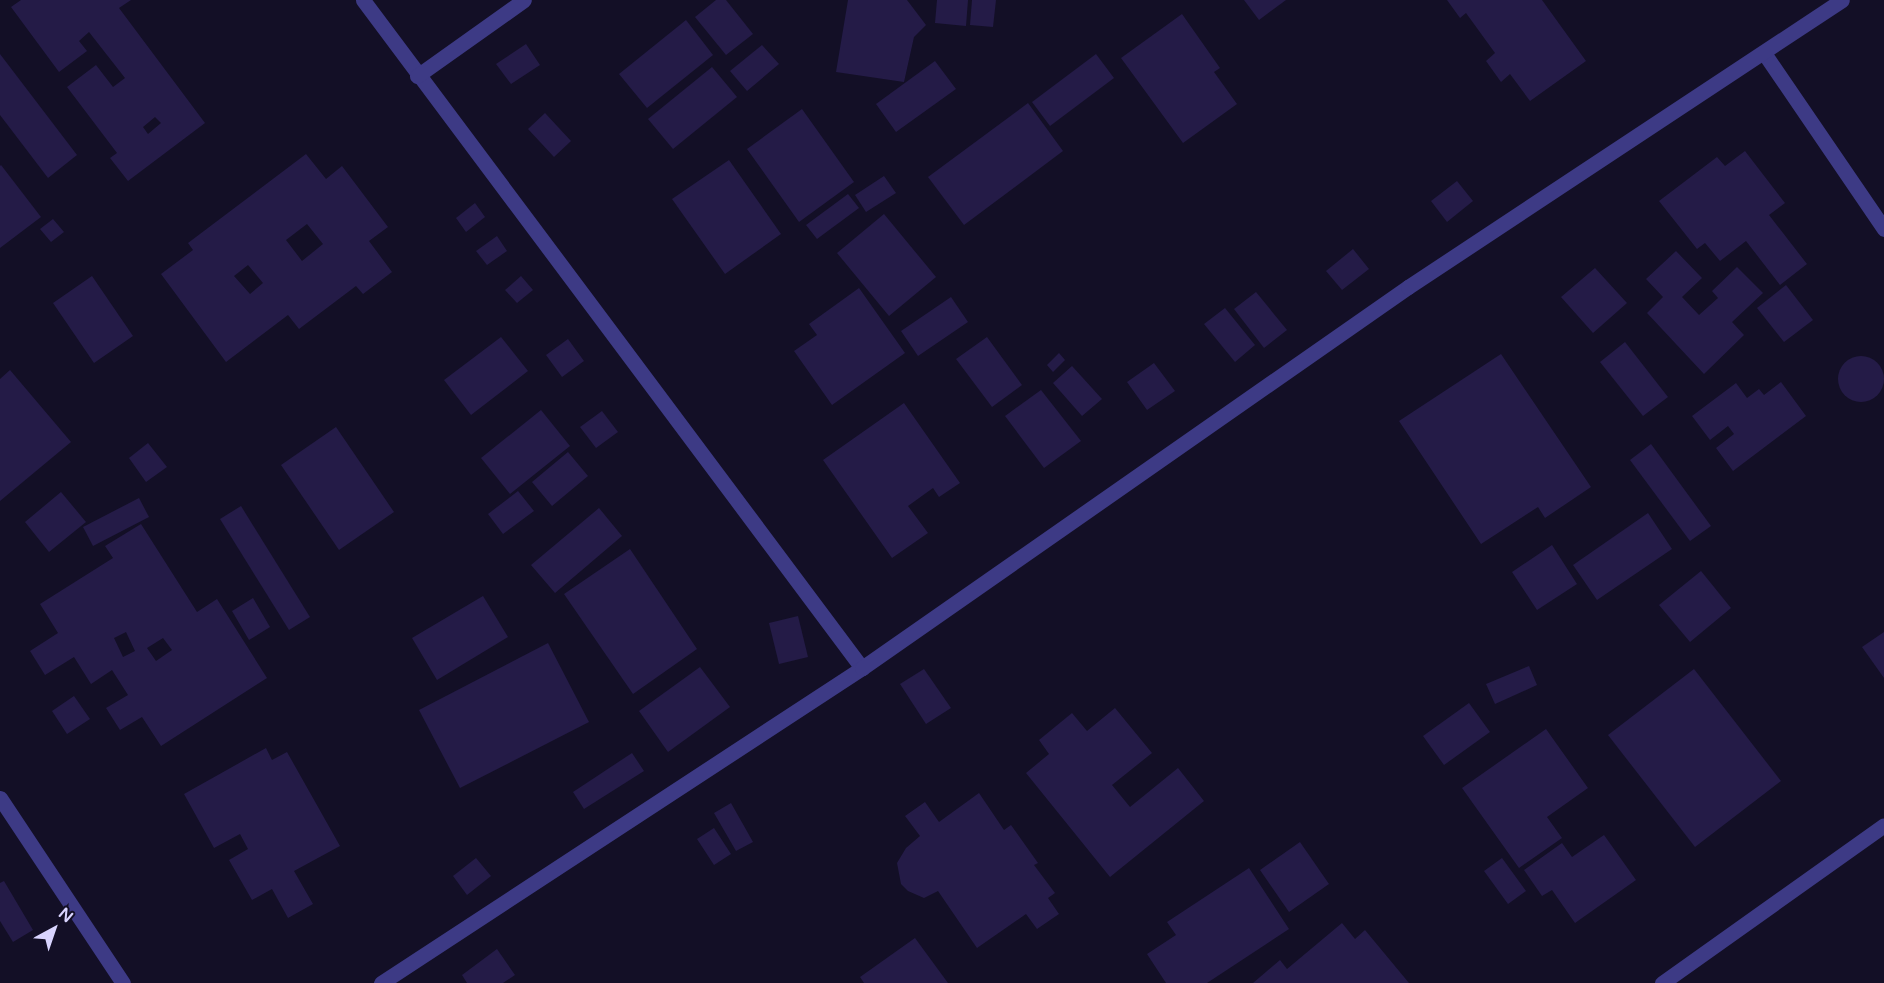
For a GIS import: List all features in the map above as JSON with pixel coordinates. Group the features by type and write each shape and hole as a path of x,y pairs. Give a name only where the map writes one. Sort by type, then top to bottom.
{"street":[{"path":"363,0 417,76 862,668"},
{"path":"417,76 524,0"},
{"path":"381,983 862,668 1408,287 1842,0"},
{"path":"1764,53 1884,229"},
{"path":"0,799 123,983"},
{"path":"1662,983 1884,825"}],"building":[{"path":"21,0 131,0 119,8 205,123 128,181 110,158 117,153 67,87 96,65 113,87 125,78 89,32 79,41 87,51 59,72 11,7","holes":["155,117 161,123 148,134 143,127"]},
{"path":"716,0 726,0 753,34 726,55 695,17"},
{"path":"848,0 907,0 926,25 914,37 904,82 836,72"},
{"path":"937,0 968,0 966,26 935,23"},
{"path":"972,0 996,0 993,27 970,25"},
{"path":"1244,0 1286,0 1259,20"},
{"path":"1447,0 1542,0 1586,61 1530,101 1510,74 1501,82 1486,61 1495,53 1466,13 1460,18"},
{"path":"1182,14 1220,68 1214,72 1237,104 1183,143 1121,58"},
{"path":"686,20 713,55 647,108 619,74"},
{"path":"526,44 540,65 511,84 496,64"},
{"path":"762,45 779,64 747,91 730,71"},
{"path":"0,54 77,155 48,178 0,115"},
{"path":"1096,54 1114,78 1050,126 1032,102"},
{"path":"935,61 956,89 896,132 876,104"},
{"path":"712,67 737,97 673,149 648,119"},
{"path":"1028,103 1063,151 964,225 928,177"},
{"path":"802,109 854,182 799,222 747,149"},
{"path":"545,113 571,141 554,157 528,129"},
{"path":"1745,151 1785,203 1769,215 1807,264 1780,285 1746,241 1720,261 1705,243 1697,249 1659,201 1717,157 1725,166"},
{"path":"306,154 326,179 342,166 388,227 369,241 392,272 363,294 356,286 299,329 288,315 226,362 161,274 193,250 188,243","holes":["307,224 323,244 302,261 286,240","248,265 263,283 250,294 234,276"]},
{"path":"729,160 781,234 725,274 672,199"},
{"path":"0,166 41,217 0,248"},
{"path":"884,176 896,193 866,212 855,195"},
{"path":"1457,181 1473,201 1447,222 1431,201"},
{"path":"848,194 859,208 817,239 806,225"},
{"path":"475,203 485,217 466,232 456,218"},
{"path":"884,214 936,277 889,316 837,253"},
{"path":"53,219 64,232 51,242 40,229"},
{"path":"497,236 507,251 487,265 476,251"},
{"path":"1353,249 1369,269 1342,290 1326,271"},
{"path":"1676,251 1702,278 1682,297 1699,315 1718,298 1712,291 1737,267 1763,293 1732,322 1744,335 1704,374 1647,313 1663,297 1646,279"},
{"path":"1595,268 1627,303 1593,333 1561,297"},
{"path":"92,276 133,336 94,363 53,303"},
{"path":"521,276 533,290 517,303 505,290"},
{"path":"1786,285 1813,320 1784,342 1757,308"},
{"path":"859,288 905,353 832,405 794,351 817,335 809,324"},
{"path":"1256,292 1287,330 1264,348 1234,309"},
{"path":"951,297 968,322 918,356 901,331"},
{"path":"1225,308 1255,345 1235,362 1204,324"},
{"path":"501,337 528,371 471,415 444,380"},
{"path":"987,337 1022,385 992,407 956,359"},
{"path":"568,339 584,361 562,377 546,355"},
{"path":"1625,342 1668,397 1643,416 1600,362"},
{"path":"1059,353 1065,360 1053,372 1047,365"},
{"path":"1501,354 1591,487 1545,518 1538,507 1481,544 1399,421"},
{"path":"1861,356 1877,363 1884,379 1877,395 1861,402 1845,395 1838,379 1845,363"},
{"path":"1154,363 1175,391 1147,410 1127,382"},
{"path":"1072,366 1102,399 1082,416 1053,383"},
{"path":"10,370 71,442 0,501 0,379"},
{"path":"1781,382 1806,416 1733,471 1716,448 1734,434 1728,426 1710,440 1692,416 1736,383 1747,398 1759,389 1764,395"},
{"path":"1041,390 1081,441 1044,468 1005,416"},
{"path":"904,403 960,483 939,497 933,488 908,506 928,533 892,558 823,460"},
{"path":"541,410 570,446 510,494 481,458"},
{"path":"602,411 618,432 596,448 580,427"},
{"path":"336,427 394,512 339,550 281,465"},
{"path":"148,443 167,467 146,482 129,458"},
{"path":"1651,444 1711,526 1690,541 1630,460"},
{"path":"568,452 588,476 552,506 532,482"},
{"path":"518,491 534,511 503,534 488,514"},
{"path":"61,492 86,522 49,552 25,522"},
{"path":"139,498 149,517 93,546 83,527"},
{"path":"241,506 310,617 289,630 220,519"},
{"path":"599,508 622,536 555,593 531,565"},
{"path":"1648,513 1672,549 1597,600 1573,565"},
{"path":"141,524 197,612 217,599 267,678 161,746 142,717 120,730 106,708 128,695 112,670 91,684 74,657 45,675 30,651 58,633 40,604 113,558 105,546","holes":["126,632 135,651 123,657 114,638","163,638 172,650 156,661 147,648"]},
{"path":"1552,545 1577,584 1537,610 1512,572"},
{"path":"630,549 697,649 633,694 564,594"},
{"path":"1701,571 1731,608 1690,642 1659,605"},
{"path":"483,596 508,637 437,680 412,638"},
{"path":"253,598 270,627 249,640 232,611"},
{"path":"798,616 808,657 779,664 769,623"},
{"path":"1884,632 1884,678 1862,647"},
{"path":"548,643 589,722 460,788 419,710"},
{"path":"1529,666 1537,685 1495,704 1486,684"},
{"path":"700,667 730,707 668,752 639,711"},
{"path":"924,669 951,708 926,724 900,684"},
{"path":"1694,669 1781,781 1695,847 1608,735"},
{"path":"74,696 90,719 67,734 52,711"},
{"path":"1469,703 1490,732 1444,765 1423,736"},
{"path":"1115,708 1152,753 1112,785 1130,807 1178,768 1204,801 1110,877 1026,773 1049,754 1039,740 1072,713 1087,731"},
{"path":"1546,729 1588,788 1547,817 1562,838 1519,868 1462,788"},
{"path":"266,748 272,760 287,752 340,846 294,871 313,904 288,918 272,889 252,900 229,860 248,849 240,834 214,848 184,794"},
{"path":"632,753 644,771 584,809 573,792"},
{"path":"979,793 1004,830 1011,825 1038,863 1034,865 1055,893 1048,898 1059,914 1037,929 1026,914 977,948 938,891 924,898 908,891 901,884 897,863 906,848 920,836 905,816 925,802 939,822"},
{"path":"731,803 753,842 736,851 714,813"},
{"path":"714,828 731,854 714,865 697,839"},
{"path":"1604,835 1636,880 1575,923 1552,890 1542,896 1524,870 1562,843 1572,857"},
{"path":"1300,842 1329,884 1289,912 1260,870"},
{"path":"476,858 491,876 467,895 453,876"},
{"path":"1502,858 1526,891 1508,904 1484,871"},
{"path":"1249,868 1289,929 1207,983 1166,983 1147,954 1176,935 1167,922"},
{"path":"4,881 33,930 13,942 0,921 0,883"},
{"path":"1342,923 1355,939 1365,930 1409,983 1253,983 1280,960 1287,969"},
{"path":"915,938 948,983 864,983 860,977"},
{"path":"497,949 515,975 503,983 467,983 462,975"}]}
